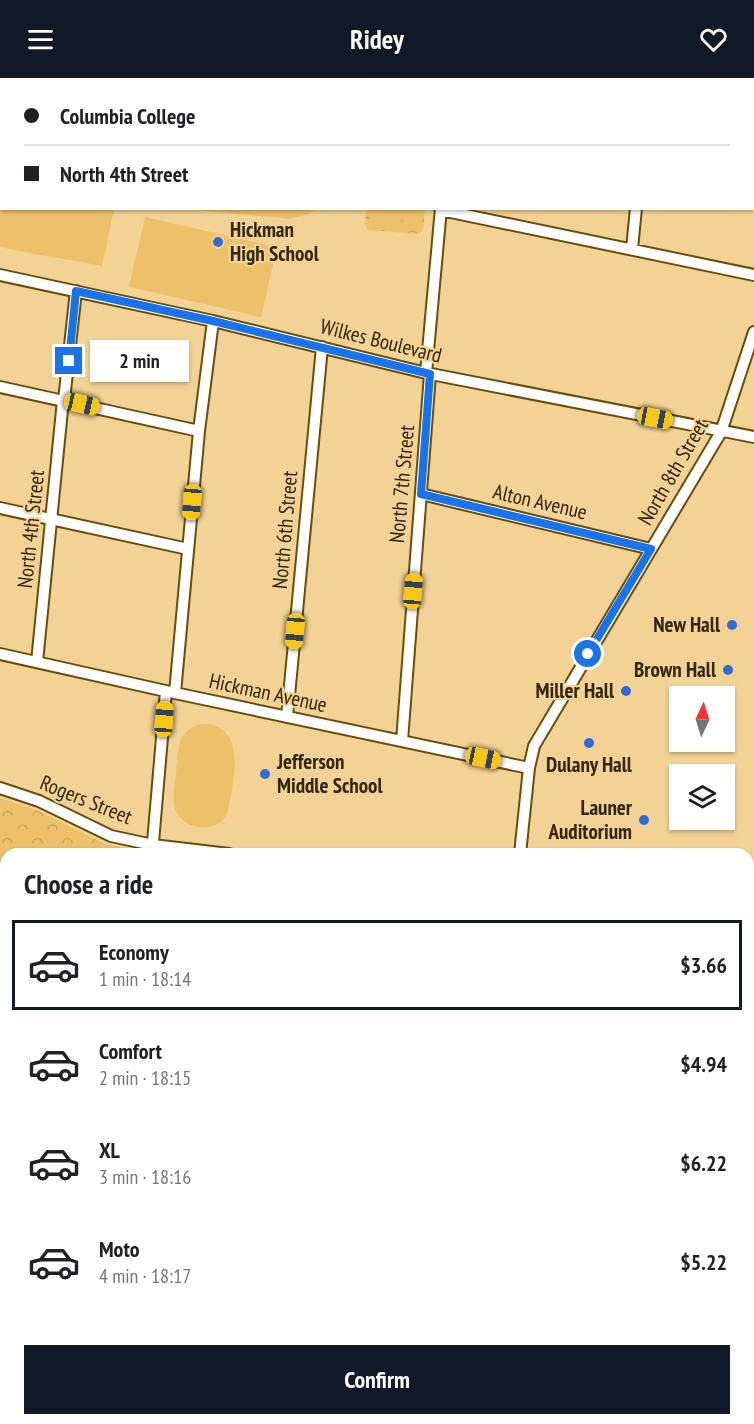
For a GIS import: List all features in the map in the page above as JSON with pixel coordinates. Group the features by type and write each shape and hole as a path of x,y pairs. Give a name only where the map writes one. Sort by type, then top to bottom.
{"street":[{"name":"North 7th Street","path":"402,741 441,210"},
{"path":"446,210 754,275"},
{"path":"632,249 636,210"},
{"name":"Wilkes Boulevard","path":"0,275 213,321 428,373 754,437"},
{"name":"North 4th Street","path":"37,662 76,291"},
{"path":"152,848 213,321"},
{"name":"North 8th Street","path":"521,848 529,768 534,746 722,432 754,332"},
{"name":"North 6th Street","path":"287,717 322,347"},
{"path":"0,387 199,431"},
{"name":"Alton Avenue","path":"421,494 651,549"},
{"path":"0,508 188,549"},
{"name":"Hickman Avenue","path":"0,654 529,768"},
{"name":"Rogers Street","path":"0,789 39,801 111,836 149,848"}],"green space":[{"path":"0,210 114,210 102,266 0,247"},
{"path":"196,210 314,210 290,219"},
{"path":"366,210 425,210 423,231 419,234 368,230 365,225"},
{"path":"370,210 384,210 383,223 369,222"},
{"path":"388,210 402,210 401,225 387,223"},
{"path":"407,210 421,210 419,226 405,225"},
{"path":"145,217 277,247 261,317 129,287"},
{"path":"201,724 216,726 226,733 232,743 234,770 226,815 217,824 201,827 190,825 177,814 174,795 180,742 188,730"},
{"path":"0,798 37,810 105,844 125,848 0,848"}],"place":[{"name":"Hickman High School","path":"218,242"},
{"name":"New Hall","path":"732,625"},
{"name":"Brown Hall","path":"728,670"},
{"name":"Miller Hall","path":"626,691"},
{"name":"Dulany Hall","path":"589,743"},
{"name":"Jefferson Middle School","path":"265,774"},
{"name":"Launer Auditorium","path":"644,820"}],"route":[{"path":"69,361 76,291 213,321 430,374 421,494 651,549 588,654"}]}
